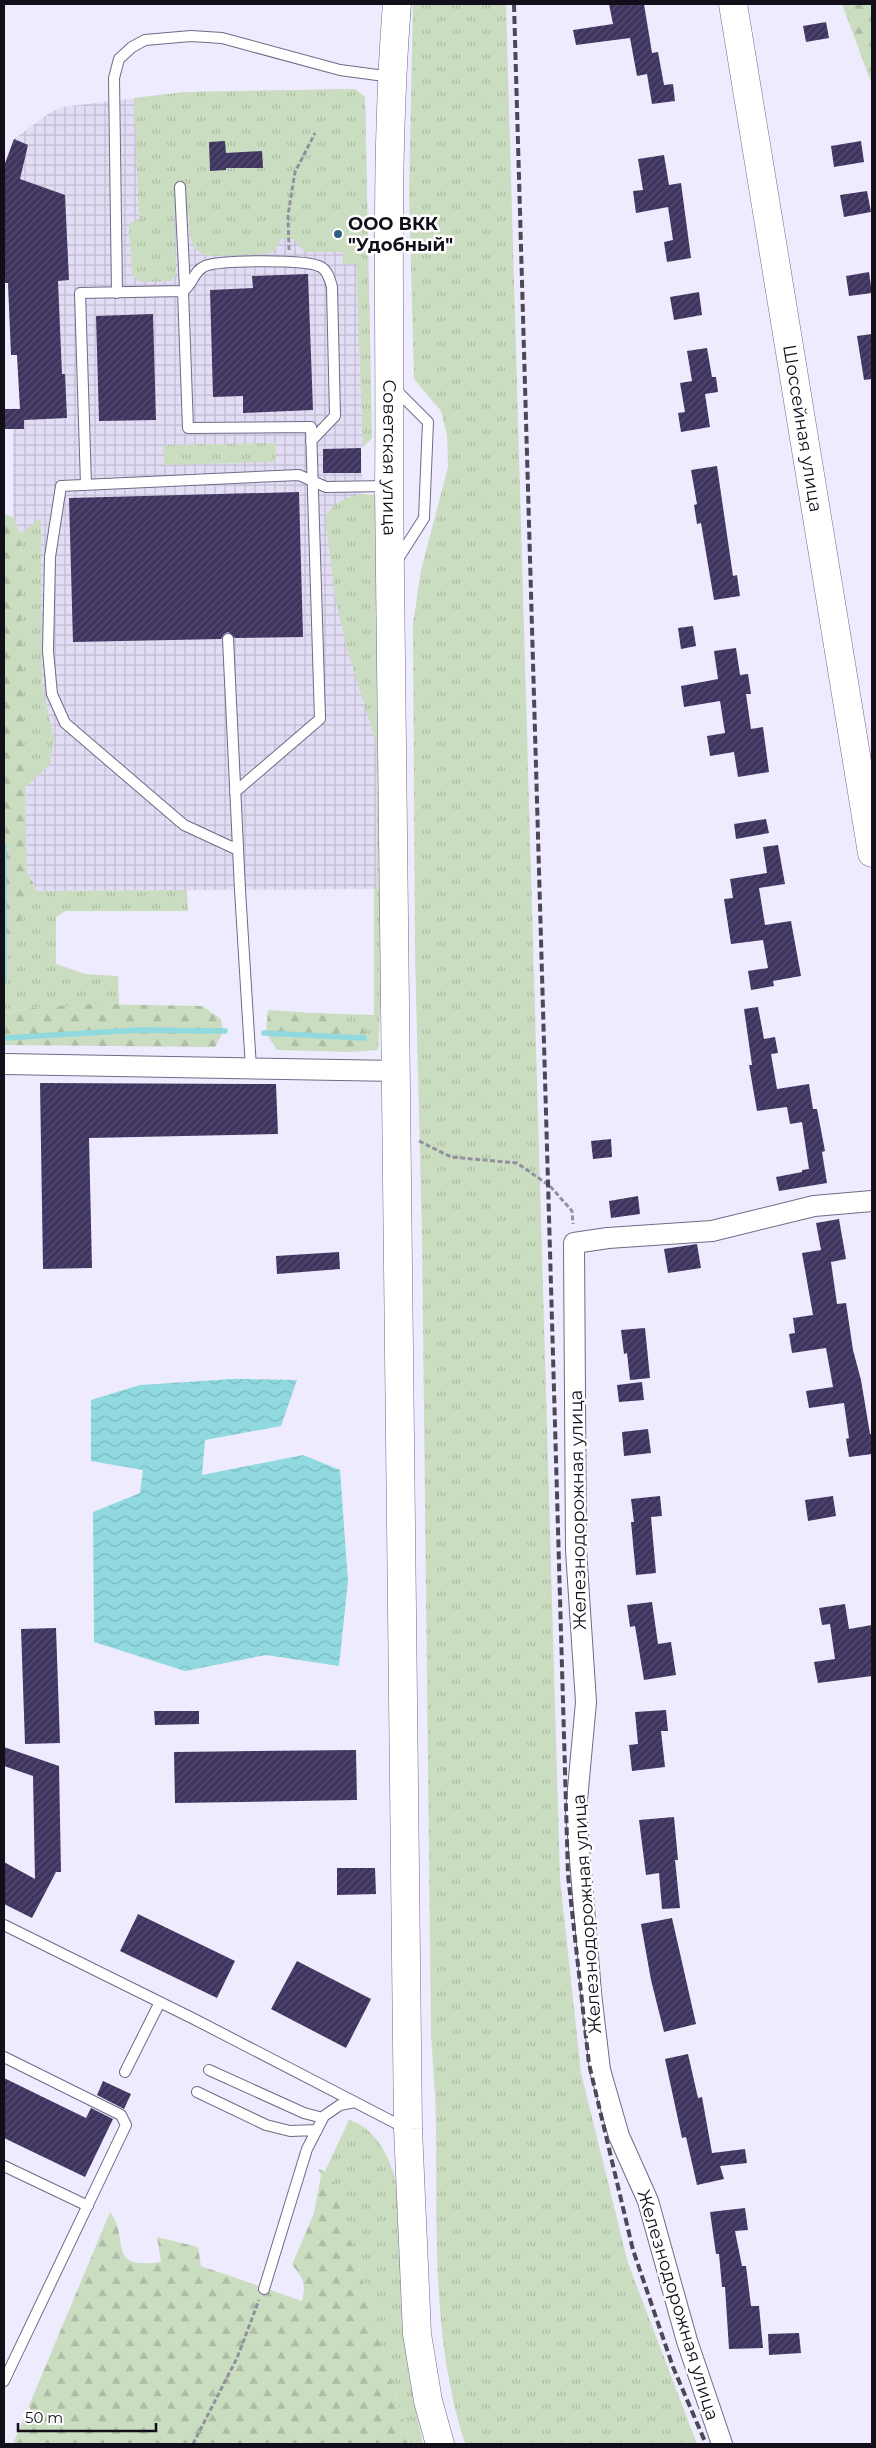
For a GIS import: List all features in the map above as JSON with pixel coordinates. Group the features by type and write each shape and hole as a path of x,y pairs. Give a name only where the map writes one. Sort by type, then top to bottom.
{"main road":[{"name":"Советская улица","path":"397,4 392,77 388,224 389,486 396,911 408,2129 417,2334 428,2401 440,2444"},
{"name":"Шоссейная улица","path":"733,4 872,853"}],"street":[{"path":"4,1064 397,1071"},
{"path":"574,1244 608,1238 712,1231 814,1206 872,1201"},
{"name":"Железнодорожная улица","path":"574,1244 576,1550 586,1702 579,1751 576,1811 591,1993 599,2061 619,2136 648,2201 684,2332 722,2444"}],"lane":[{"path":"117,293 114,86 119,59 132,47 145,40 191,36 222,38 340,70 392,77"},
{"path":"180,187 188,428 311,427 320,719 235,792"},
{"path":"184,290 199,269 214,264 289,263 311,264 322,268 329,277 332,287 335,416 312,440"},
{"path":"86,485 80,293 184,290"},
{"path":"389,383 428,422 424,518 390,572"},
{"path":"238,850 184,825 65,724 52,694 48,651 50,557 60,486 299,475 326,487 389,486"},
{"path":"228,639 251,1068"},
{"path":"4,1925 160,2002 408,2129"},
{"path":"125,2072 160,2002"},
{"path":"4,2057 121,2115 126,2124 4,2381"},
{"path":"209,2070 304,2113 323,2118"},
{"path":"197,2092 266,2125 290,2131 317,2130"},
{"path":"264,2289 306,2154 317,2130 323,2118 340,2105 355,2102"},
{"path":"4,2166 88,2206"}],"path":[{"path":"289,263 288,215 295,172 315,133"},
{"path":"398,1132 438,1149 451,1157 517,1163 550,1186 572,1211 574,1244"},
{"path":"192,2444 237,2358 264,2289"}],"shaded area":[{"path":"355,89 365,97 372,438 361,449 363,493 374,508 377,889 37,891 27,871 20,533 13,517 13,429 4,429 4,409 20,408 17,355 11,355 8,283 4,283 4,166 14,139 51,112 63,107 185,92"}],"green space":[{"path":"413,4 506,4 560,1879 581,2073 628,2263 697,2444 465,2444 454,2405 442,2327 437,2249 436,2106 431,2034 422,1237 415,953 413,624 421,570 448,467 447,435 441,411 414,379 409,193"},
{"path":"842,4 872,4 872,85"},
{"path":"355,89 365,97 372,438 363,447 356,264 343,264 343,252 305,252 293,239 281,239 276,250 267,254 210,256 203,254 194,247 190,236 189,216 174,216 176,274 171,281 140,282 132,275 129,227 131,222 139,219 134,98 185,92"},
{"path":"276,443 276,462 164,465 163,445"},
{"path":"363,494 375,495 382,511 384,940 378,1050 351,1052 372,1047 313,1013 374,1015 374,889 377,888 376,742 346,646 335,596 325,516 342,500"},
{"path":"4,514 13,517 20,533 27,871 37,891 24,906 15,937 4,939"},
{"path":"41,518 42,684 54,739 50,764 25,788 20,533"},
{"path":"187,890 188,911 65,911 56,917 56,964 85,974 118,976 119,1005 32,1008 4,1013 4,939 15,937 24,906 37,891"},
{"path":"94,1004 202,1006 221,1019 223,1032 215,1047 4,1045 4,1013 32,1008"},
{"path":"268,1010 313,1013 362,1025 372,1047 351,1052 277,1050 266,1033"},
{"path":"349,2120 364,2127 376,2139 389,2161 396,2181 399,2205 403,2318 408,2370 423,2444 410,2444 332,2174 325,2171"},
{"path":"318,2169 332,2174 410,2444 13,2444 110,2212 116,2223 122,2250 132,2262 161,2262 157,2237 198,2247 201,2266 302,2301 303,2282 292,2265 314,2213 321,2175"}],"water":[{"path":"233,1379 297,1380 281,1426 205,1440 202,1475 303,1455 340,1470 348,1581 339,1666 266,1655 185,1671 94,1642 93,1512 140,1493 143,1470 91,1461 91,1400 140,1385"}],"building":[{"path":"609,4 644,4 652,53 658,52 664,85 673,84 675,101 652,104 647,74 637,76 630,38 576,45 573,30 613,24"},
{"path":"826,22 829,38 806,42 803,26"},
{"path":"14,139 28,145 20,179 65,195 69,280 58,281 62,374 65,374 67,418 24,420 24,429 4,429 4,409 20,409 17,355 11,355 8,283 4,283 4,166"},
{"path":"225,141 226,153 262,151 263,168 226,168 226,170 210,171 209,142"},
{"path":"861,141 864,162 834,167 831,146"},
{"path":"664,155 669,185 681,183 691,258 667,262 664,242 673,240 668,207 636,213 633,191 643,190 638,159"},
{"path":"867,191 871,212 844,217 840,195"},
{"path":"869,272 872,293 849,296 846,276"},
{"path":"308,274 313,410 243,413 243,396 213,397 210,290 253,288 252,276"},
{"path":"699,292 702,315 674,320 670,297"},
{"path":"153,314 156,420 99,421 96,316"},
{"path":"872,334 872,379 864,380 857,336"},
{"path":"707,348 712,377 716,377 718,392 705,394 710,427 681,432 678,413 685,412 680,383 692,381 687,351"},
{"path":"361,448 361,473 323,473 323,449"},
{"path":"717,466 733,576 737,575 740,596 714,600 701,523 697,524 694,505 697,504 691,470"},
{"path":"299,492 303,637 235,638 228,632 221,639 73,642 69,498"},
{"path":"693,626 696,646 681,649 678,628"},
{"path":"736,648 740,675 748,674 751,694 746,694 751,729 763,727 769,772 738,777 734,752 710,756 707,736 725,733 720,701 684,707 681,686 718,679 714,651"},
{"path":"766,819 769,833 736,839 734,824"},
{"path":"778,845 785,884 759,888 765,925 791,921 801,976 773,981 774,986 751,990 748,971 768,968 763,940 731,944 724,899 733,898 730,879 767,873 763,847"},
{"path":"758,1007 764,1039 775,1037 778,1053 771,1054 777,1089 809,1084 813,1109 817,1109 825,1151 822,1152 827,1183 779,1191 776,1177 809,1169 802,1122 790,1124 787,1107 757,1111 749,1065 752,1065 744,1009"},
{"path":"40,1083 276,1084 278,1134 89,1138 92,1268 43,1269"},
{"path":"611,1139 612,1157 593,1159 591,1141"},
{"path":"638,1196 640,1214 611,1218 609,1201"},
{"path":"839,1219 846,1259 831,1262 837,1304 846,1303 853,1350 861,1380 870,1434 872,1434 872,1454 849,1457 846,1439 849,1438 844,1403 809,1408 806,1391 833,1387 826,1348 792,1353 789,1334 795,1333 793,1318 813,1315 802,1253 821,1250 816,1223"},
{"path":"697,1244 701,1268 668,1273 664,1249"},
{"path":"339,1252 340,1269 277,1274 276,1256"},
{"path":"645,1328 650,1378 630,1380 627,1353 624,1354 621,1330"},
{"path":"642,1382 644,1400 619,1402 617,1385"},
{"path":"648,1429 651,1453 624,1456 622,1432"},
{"path":"660,1496 662,1516 651,1517 656,1573 636,1575 631,1522 634,1522 631,1499"},
{"path":"833,1496 836,1516 808,1521 805,1500"},
{"path":"652,1602 658,1644 671,1642 676,1675 644,1680 635,1626 630,1627 627,1605"},
{"path":"845,1604 849,1629 872,1625 872,1676 818,1683 814,1662 835,1659 830,1624 822,1625 819,1608"},
{"path":"56,1628 60,1743 25,1744 21,1629"},
{"path":"666,1710 668,1731 661,1731 665,1767 632,1771 629,1745 638,1744 635,1712"},
{"path":"154,1711 199,1711 199,1724 155,1725"},
{"path":"4,1747 59,1766 61,1872 56,1872 32,1918 4,1904 4,1862 35,1879 33,1776 4,1766"},
{"path":"356,1750 357,1800 175,1803 174,1752"},
{"path":"674,1817 678,1860 675,1860 680,1908 662,1909 659,1873 646,1875 639,1820"},
{"path":"337,1868 375,1868 376,1894 337,1895"},
{"path":"138,1914 235,1961 217,1998 120,1951"},
{"path":"672,1918 696,2024 664,2032 651,1980 641,1924"},
{"path":"297,1961 371,1999 346,2048 271,2009"},
{"path":"688,2054 698,2098 702,2097 712,2153 745,2149 747,2163 720,2166 724,2179 697,2185 686,2137 682,2138 665,2059"},
{"path":"4,2078 86,2118 91,2108 113,2119 85,2177 4,2138"},
{"path":"103,2081 131,2094 124,2109 97,2095"},
{"path":"745,2208 748,2230 735,2231 742,2266 746,2266 751,2306 759,2306 763,2348 729,2349 725,2287 722,2287 719,2254 716,2254 710,2212"},
{"path":"799,2333 801,2353 769,2355 768,2334"}],"waterway":[{"path":"4,846 4,981"},
{"path":"4,1038 139,1030 225,1031"},
{"path":"264,1033 364,1038"}],"railway":[{"path":"514,4 568,1875 589,2064 633,2250 673,2367 706,2444"}],"place":[{"name":"ООО ВКК \"Удобный\"","path":"338,234"}]}
